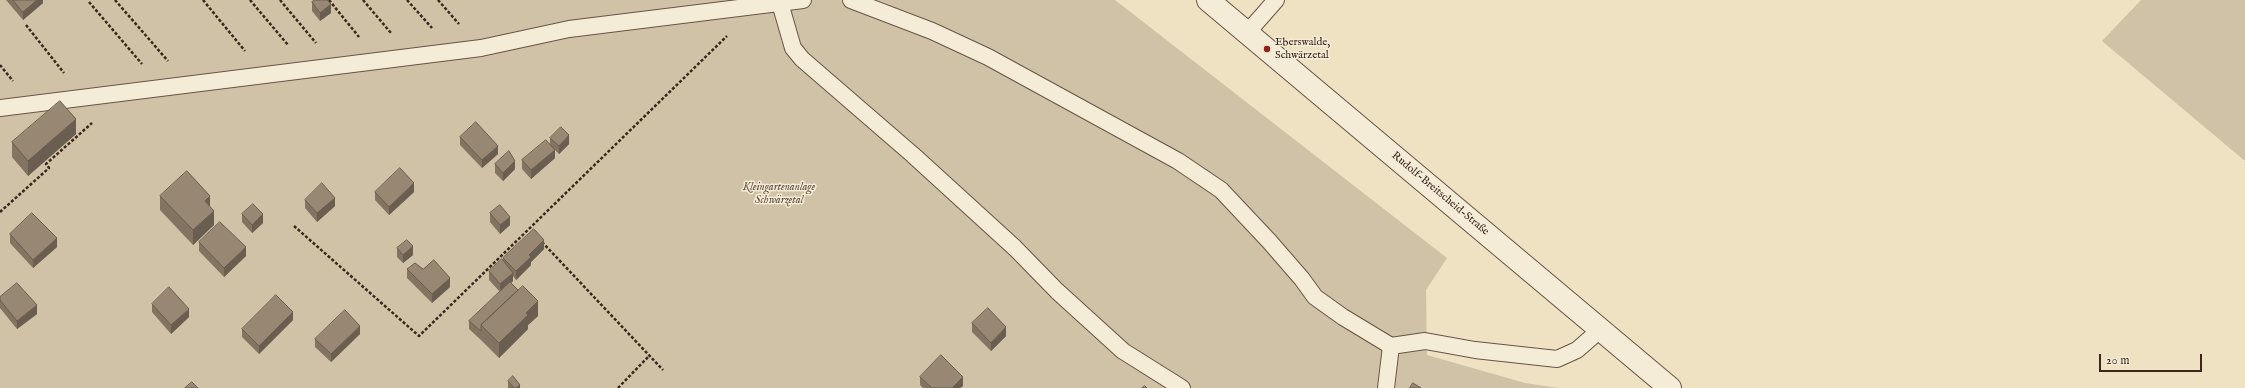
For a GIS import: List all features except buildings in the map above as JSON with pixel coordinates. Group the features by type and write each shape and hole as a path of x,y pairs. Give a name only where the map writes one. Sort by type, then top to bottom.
{"street":[{"name":"Rudolf-Breitscheid-Straße","path":"1208,0 1601,328 1670,388"}],"lane":[{"path":"0,108 481,48 569,29 748,8 802,0"},
{"path":"851,0 932,31 988,57 1178,161 1221,190 1302,278 1315,297 1343,317 1391,346 1426,341 1475,350 1557,359 1577,350 1601,328"},
{"path":"1247,33 1276,0"},
{"path":"780,3 792,48 802,60 913,154 1015,248 1057,290 1123,351 1182,388"},
{"path":"1386,388 1391,346"}],"path":[{"path":"115,0 187,85"},
{"path":"203,0 260,68 262,75"},
{"path":"250,0 303,63 304,70"},
{"path":"280,0 327,55 327,67"},
{"path":"329,0 378,61"},
{"path":"363,0 409,57"},
{"path":"407,0 436,33"},
{"path":"89,2 161,88"},
{"path":"294,226 419,336 747,17 748,8"},
{"path":"26,25 78,92 79,99"},
{"path":"0,212 49,168 46,164 116,103 114,94"},
{"path":"529,229 534,234"},
{"path":"540,240 663,370"},
{"path":"618,388 649,356"}],"green space":[{"name":"Kleingartenanlage Schwärzetal","path":"0,0 1115,0 1447,258 1426,290 1427,355 1525,383 1558,388 0,388"},
{"path":"2141,0 2245,0 2245,161 2102,41"}],"place":[{"name":"Eberswalde, Schwärzetal","path":"1267,49"}]}
